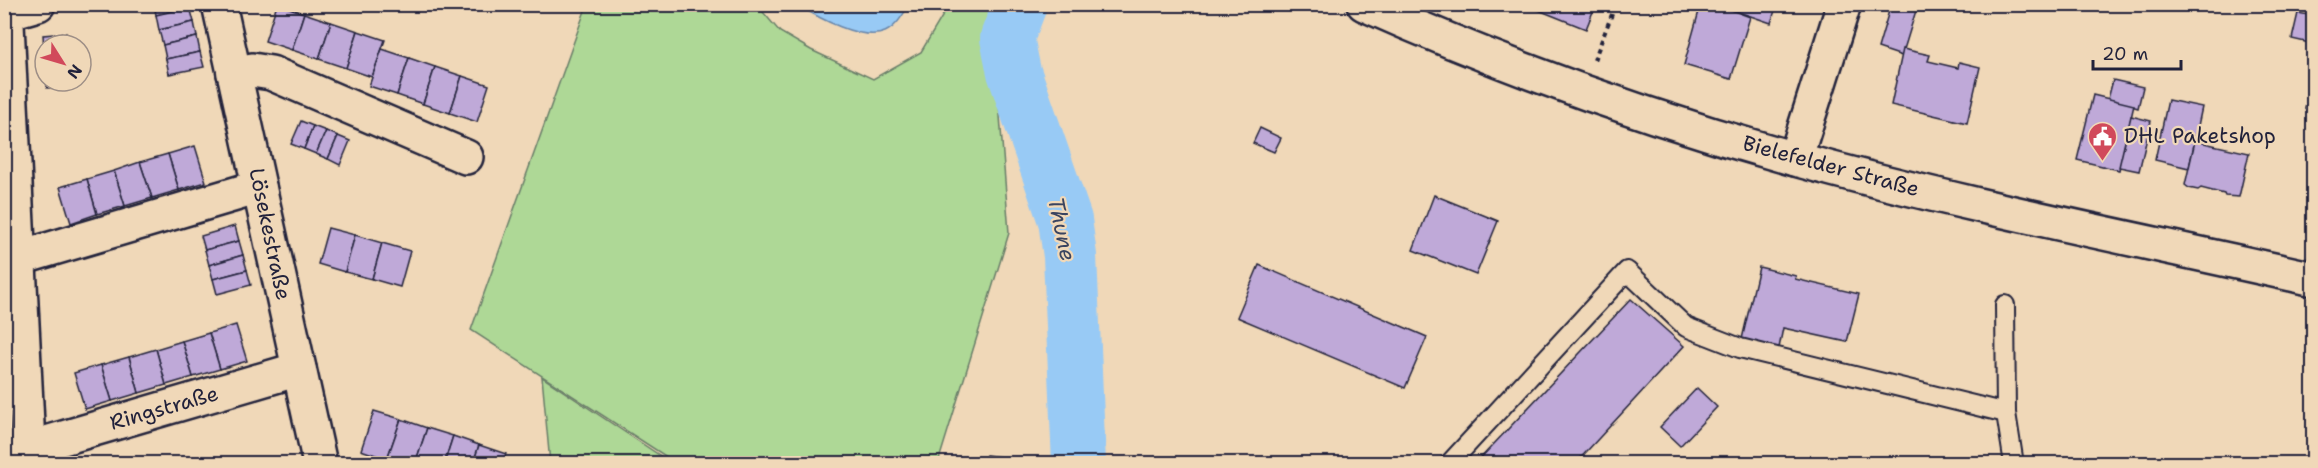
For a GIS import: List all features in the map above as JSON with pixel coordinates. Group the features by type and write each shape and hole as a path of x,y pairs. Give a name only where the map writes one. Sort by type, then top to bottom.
{"street":[{"name":"Ringstraße","path":"38,4 6,9 9,172 20,258 15,379 29,456 299,369"},
{"name":"Lösekestraße","path":"219,4 320,464"},
{"name":"Bielefelder Straße","path":"1364,4 1482,54 1591,94 1796,159 2022,214 2313,279"},
{"path":"1796,159 1844,4"},
{"path":"234,74 252,70 271,74 466,157"},
{"path":"20,258 259,187"}],"lane":[{"path":"1449,464 1627,271 1686,327 1740,348 2006,413"},
{"path":"2005,305 2006,413 2014,464"}],"path":[{"path":"1594,60 1616,4"}],"green space":[{"path":"587,5 757,5 780,32 811,50 873,79 921,52 949,5 1004,5 994,38 1009,233 938,463 676,463 471,330"},
{"path":"542,377 671,463 550,463"}],"water":[{"path":"798,5 909,5 893,27 885,32 864,34 840,27"}],"building":[{"path":"154,4 190,4 190,7 156,15"},
{"path":"277,4 304,13 292,50 265,41"},
{"path":"1532,4 1596,4 1586,29 1531,7"},
{"path":"1701,4 1715,4 1750,17 1731,79 1684,65"},
{"path":"1725,4 1777,4 1771,23 1724,7"},
{"path":"1891,4 1918,4 1902,56 1878,48"},
{"path":"190,7 194,22 159,30 156,15"},
{"path":"304,13 331,22 319,59 292,50"},
{"path":"2298,13 2314,16 2314,44 2292,39"},
{"path":"194,22 197,37 163,45 159,30"},
{"path":"331,22 358,31 346,68 319,59"},
{"path":"358,31 385,40 372,77 346,68"},
{"path":"197,37 200,52 166,59 163,45"},
{"path":"382,49 409,58 397,95 369,86"},
{"path":"1903,49 1930,55 1928,61 1958,68 1959,62 1980,67 1967,123 1891,105"},
{"path":"200,52 204,67 169,74 166,59"},
{"path":"409,58 435,67 423,104 397,95"},
{"path":"435,67 462,76 450,113 423,104"},
{"path":"2314,70 2314,109 2305,108"},
{"path":"462,76 489,85 477,122 450,113"},
{"path":"2113,80 2143,87 2138,108 2108,99"},
{"path":"2093,95 2134,105 2119,170 2077,160"},
{"path":"2168,100 2202,107 2189,168 2155,160"},
{"path":"2131,116 2151,121 2139,171 2119,167"},
{"path":"301,121 313,126 304,149 291,144"},
{"path":"313,126 326,131 316,154 304,149"},
{"path":"1260,128 1281,138 1274,152 1253,143"},
{"path":"326,131 338,136 328,159 316,154"},
{"path":"338,136 350,141 340,165 328,159"},
{"path":"2195,141 2249,153 2239,197 2225,196 2201,188 2198,190 2189,188 2185,185"},
{"path":"195,146 206,182 179,190 168,154"},
{"path":"168,154 179,190 152,198 140,162"},
{"path":"140,162 152,198 125,206 114,171"},
{"path":"114,171 125,206 97,214 87,179"},
{"path":"87,179 97,214 71,223 60,187"},
{"path":"1434,195 1498,221 1476,275 1413,250"},
{"path":"235,226 239,241 205,250 201,236"},
{"path":"328,228 355,235 345,272 318,264"},
{"path":"355,235 382,243 372,279 345,272"},
{"path":"239,241 243,255 209,265 205,250"},
{"path":"382,243 410,251 400,287 372,279"},
{"path":"243,255 247,270 213,279 209,265"},
{"path":"1259,265 1427,337 1405,388 1237,317"},
{"path":"1759,267 1796,276 1795,279 1859,294 1847,342 1783,328 1779,348 1742,339"},
{"path":"247,270 251,285 217,294 213,279"},
{"path":"1631,299 1684,346 1575,464 1475,464"},
{"path":"236,325 247,361 220,369 209,333"},
{"path":"209,333 220,369 193,377 182,341"},
{"path":"182,341 193,377 166,385 156,349"},
{"path":"156,349 166,385 139,393 129,357"},
{"path":"129,357 139,393 112,401 101,365"},
{"path":"101,365 112,401 85,409 74,373"},
{"path":"1697,388 1717,407 1680,446 1660,427"},
{"path":"374,411 401,419 387,459 361,450"},
{"path":"401,419 427,428 415,464 401,464 387,459"},
{"path":"427,428 453,436 444,464 415,464"},
{"path":"453,436 479,445 473,464 444,464"},
{"path":"479,445 506,454 502,464 473,464"},
{"path":"986,455 1009,458 1008,464 974,464 975,462 985,463"}],"waterway":[{"path":"971,4 1019,9"},
{"name":"Thune","path":"1020,4 1007,38 1014,72 1065,220 1070,256 1079,464"}],"place":[{"name":"DHL Paketshop","path":"2103,162"}]}
